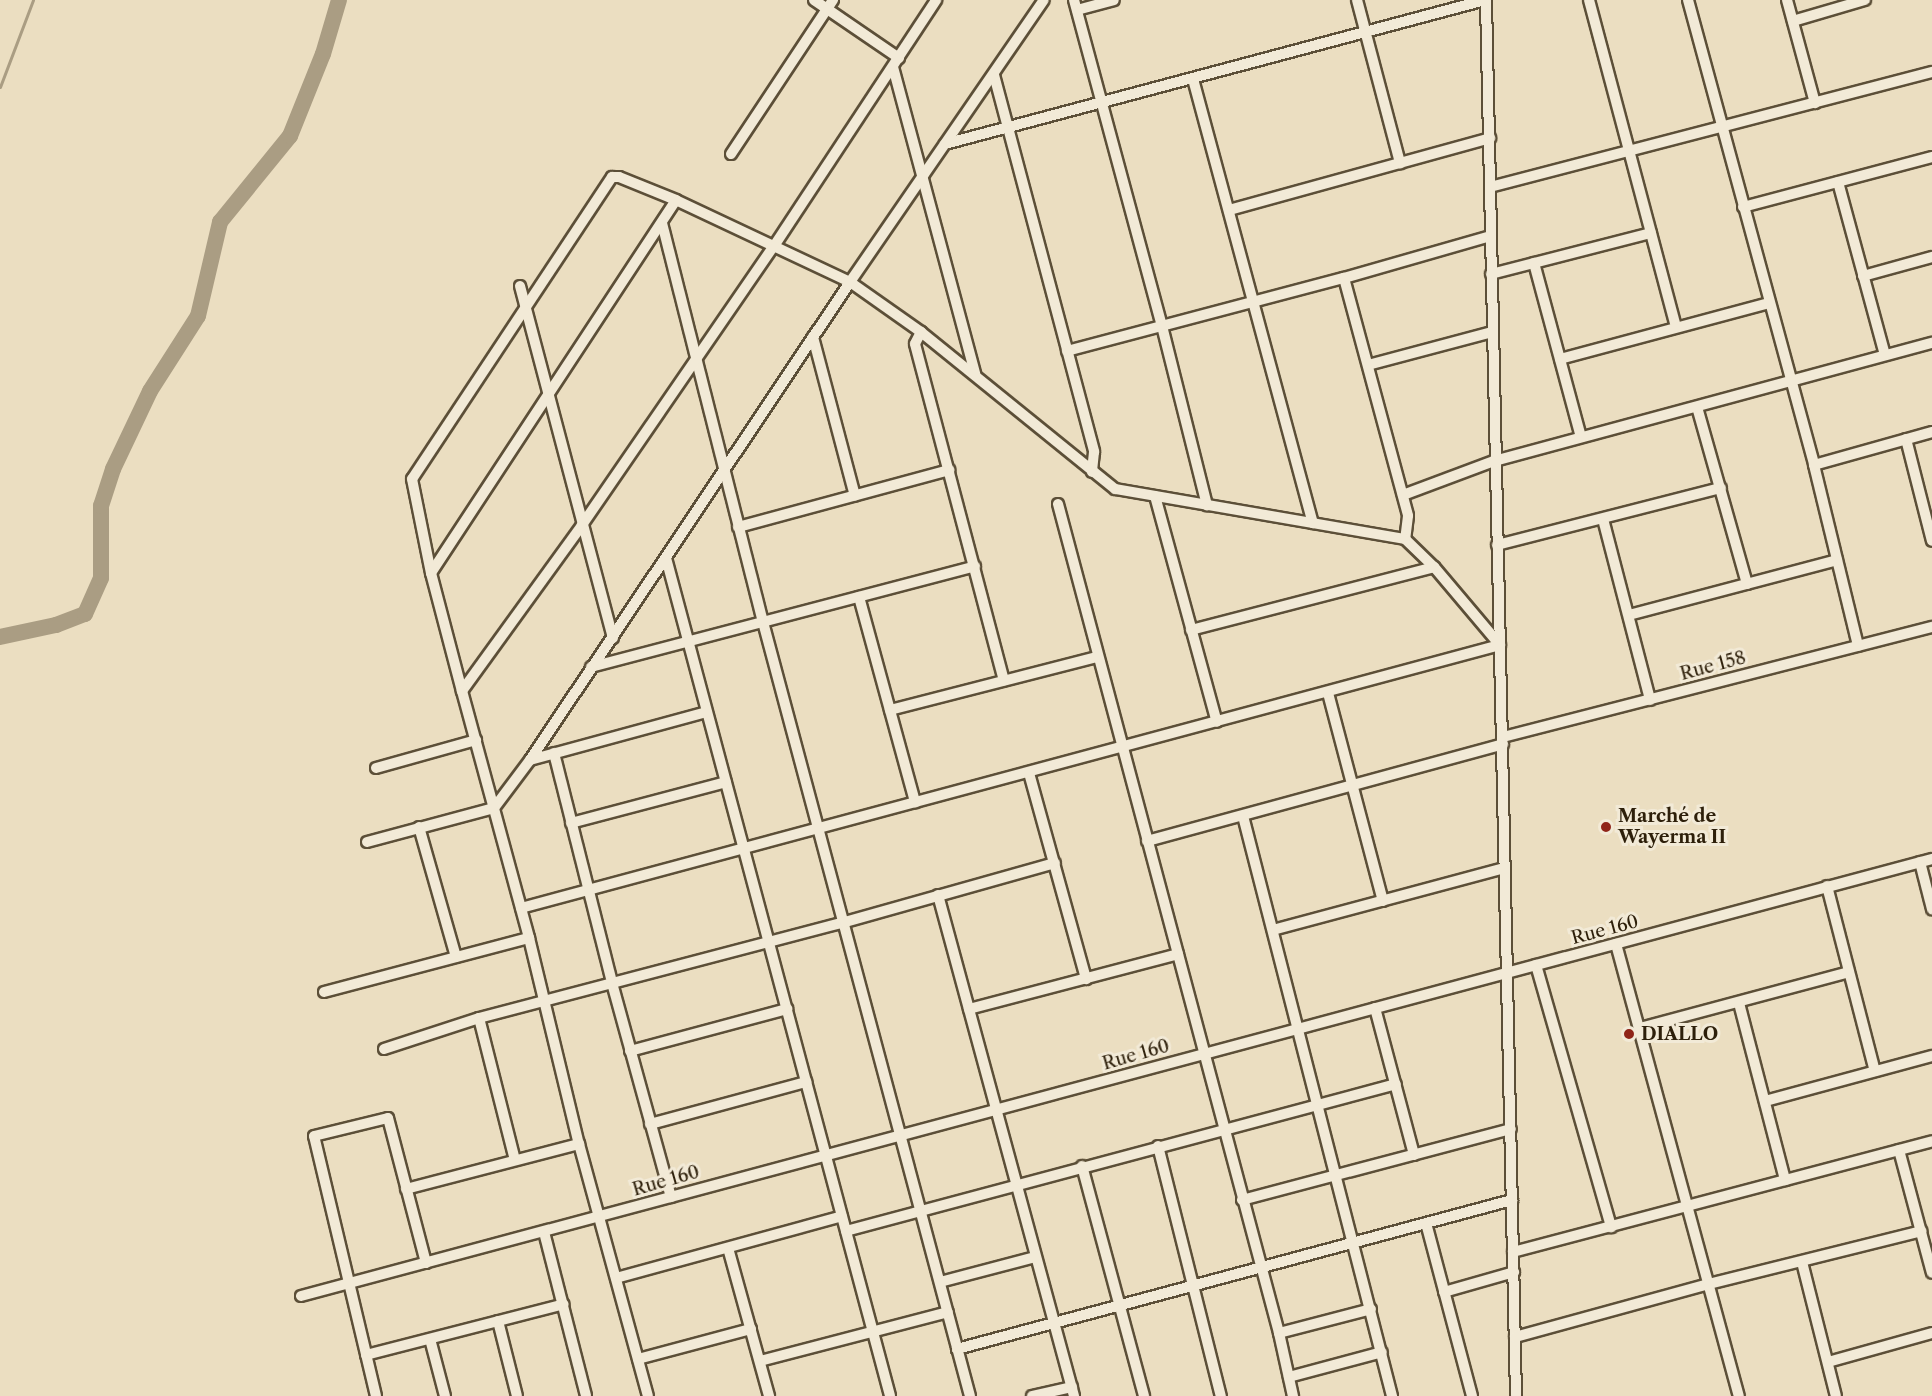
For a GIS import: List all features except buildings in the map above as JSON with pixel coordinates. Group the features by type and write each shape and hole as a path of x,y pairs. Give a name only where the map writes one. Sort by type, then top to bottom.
{"street":[{"path":"814,0 830,5 896,63 921,178 975,374"},
{"path":"462,691 582,525 774,246 936,0"},
{"path":"367,842 494,808 530,760 850,282 1044,0"},
{"path":"1114,0 1075,5 1162,326 1207,505"},
{"path":"1357,0 1400,163"},
{"path":"945,144 1486,0 1494,461 1503,740 1516,1396"},
{"path":"1589,0 1676,327"},
{"path":"1688,0 1814,465 1858,646"},
{"path":"1787,0 1815,103"},
{"path":"1793,21 1864,0"},
{"path":"731,154 830,5"},
{"path":"1490,187 1932,72"},
{"path":"994,75 1094,452 1092,472"},
{"path":"1193,79 1313,523"},
{"path":"1229,210 1490,138"},
{"path":"1743,207 1932,157"},
{"path":"648,1396 579,1144 529,938 431,573 412,479 612,177 619,177 676,200 850,282 921,332 975,374 1115,489 1405,539 1434,567 1500,645"},
{"path":"1838,182 1885,355"},
{"path":"431,573 676,200"},
{"path":"662,223 723,471 970,1396"},
{"path":"1491,274 1651,233"},
{"path":"1067,351 1344,278 1490,236"},
{"path":"1863,276 1932,257"},
{"path":"1534,263 1581,437"},
{"path":"1344,278 1408,516 1405,539"},
{"path":"520,286 612,638"},
{"path":"1560,359 1769,303"},
{"path":"921,332 915,344 1004,680"},
{"path":"1368,365 1492,332"},
{"path":"813,337 855,496"},
{"path":"1403,495 1494,461 1932,343"},
{"path":"1697,407 1747,584"},
{"path":"1814,465 1932,432"},
{"path":"1906,439 1931,535"},
{"path":"738,527 949,471"},
{"path":"1497,544 1721,488"},
{"path":"1155,496 1217,722"},
{"path":"1058,504 1279,1333 1293,1396"},
{"path":"1603,519 1650,700"},
{"path":"666,558 890,1396"},
{"path":"1629,615 1838,560"},
{"path":"591,667 975,566"},
{"path":"1191,630 1434,567"},
{"path":"859,597 915,802"},
{"name":"Rue 158","path":"1147,841 1353,786 1503,740 1932,627"},
{"path":"521,908 1500,645"},
{"path":"890,710 1097,657"},
{"path":"1328,693 1383,901"},
{"path":"530,760 707,712"},
{"path":"376,768 476,740"},
{"path":"554,753 612,983 671,1197"},
{"path":"1029,773 1086,979"},
{"path":"571,823 726,782"},
{"path":"1243,816 1392,1396"},
{"path":"420,827 456,957"},
{"name":"Rue 160","path":"301,1296 899,1135 996,1112 1298,1027 1932,859"},
{"path":"1920,862 1932,909"},
{"path":"384,1049 479,1018 845,922 1055,863"},
{"path":"1273,930 1505,868"},
{"path":"1827,886 1875,1071"},
{"path":"938,895 1073,1391 1032,1396"},
{"path":"324,992 529,938"},
{"path":"1616,944 1739,1396"},
{"path":"969,1009 1178,954"},
{"path":"1536,965 1611,1227"},
{"path":"1640,1028 1849,972"},
{"path":"1739,1003 1785,1180"},
{"path":"1375,1008 1414,1155"},
{"path":"630,1051 787,1009"},
{"path":"479,1018 514,1161"},
{"path":"1765,1101 1932,1056"},
{"path":"650,1124 806,1082"},
{"path":"846,1231 920,1209 1396,1084"},
{"path":"376,1396 314,1136 387,1118 426,1263"},
{"path":"1242,1200 1511,1129"},
{"path":"1514,1252 1932,1141"},
{"path":"406,1189 579,1144"},
{"path":"1158,1146 1221,1396"},
{"path":"1899,1150 1932,1273"},
{"path":"1082,1166 1144,1396"},
{"path":"957,1349 1512,1200"},
{"path":"615,1278 842,1216"},
{"path":"1426,1223 1472,1396"},
{"path":"1515,1337 1709,1284 1921,1231"},
{"path":"544,1232 586,1396"},
{"path":"728,1248 769,1396"},
{"path":"940,1282 1035,1257"},
{"path":"1802,1262 1836,1396"},
{"path":"1444,1292 1514,1272"},
{"path":"366,1355 564,1304"},
{"path":"1279,1333 1371,1309"},
{"path":"760,1361 948,1312"},
{"path":"498,1321 517,1396"},
{"path":"638,1359 751,1329"},
{"path":"1828,1362 1932,1333"},
{"path":"430,1339 445,1396"},
{"path":"1288,1377 1382,1352"}],"waterway":[{"path":"0,87 33,0"},
{"path":"0,637 56,625 85,614 101,578 101,506 113,469 150,391 198,316 220,222 290,136 323,54 339,0"}],"place":[{"name":"Marché de Wayerma II","path":"1606,827"},
{"name":"DIALLO","path":"1629,1034"}]}
